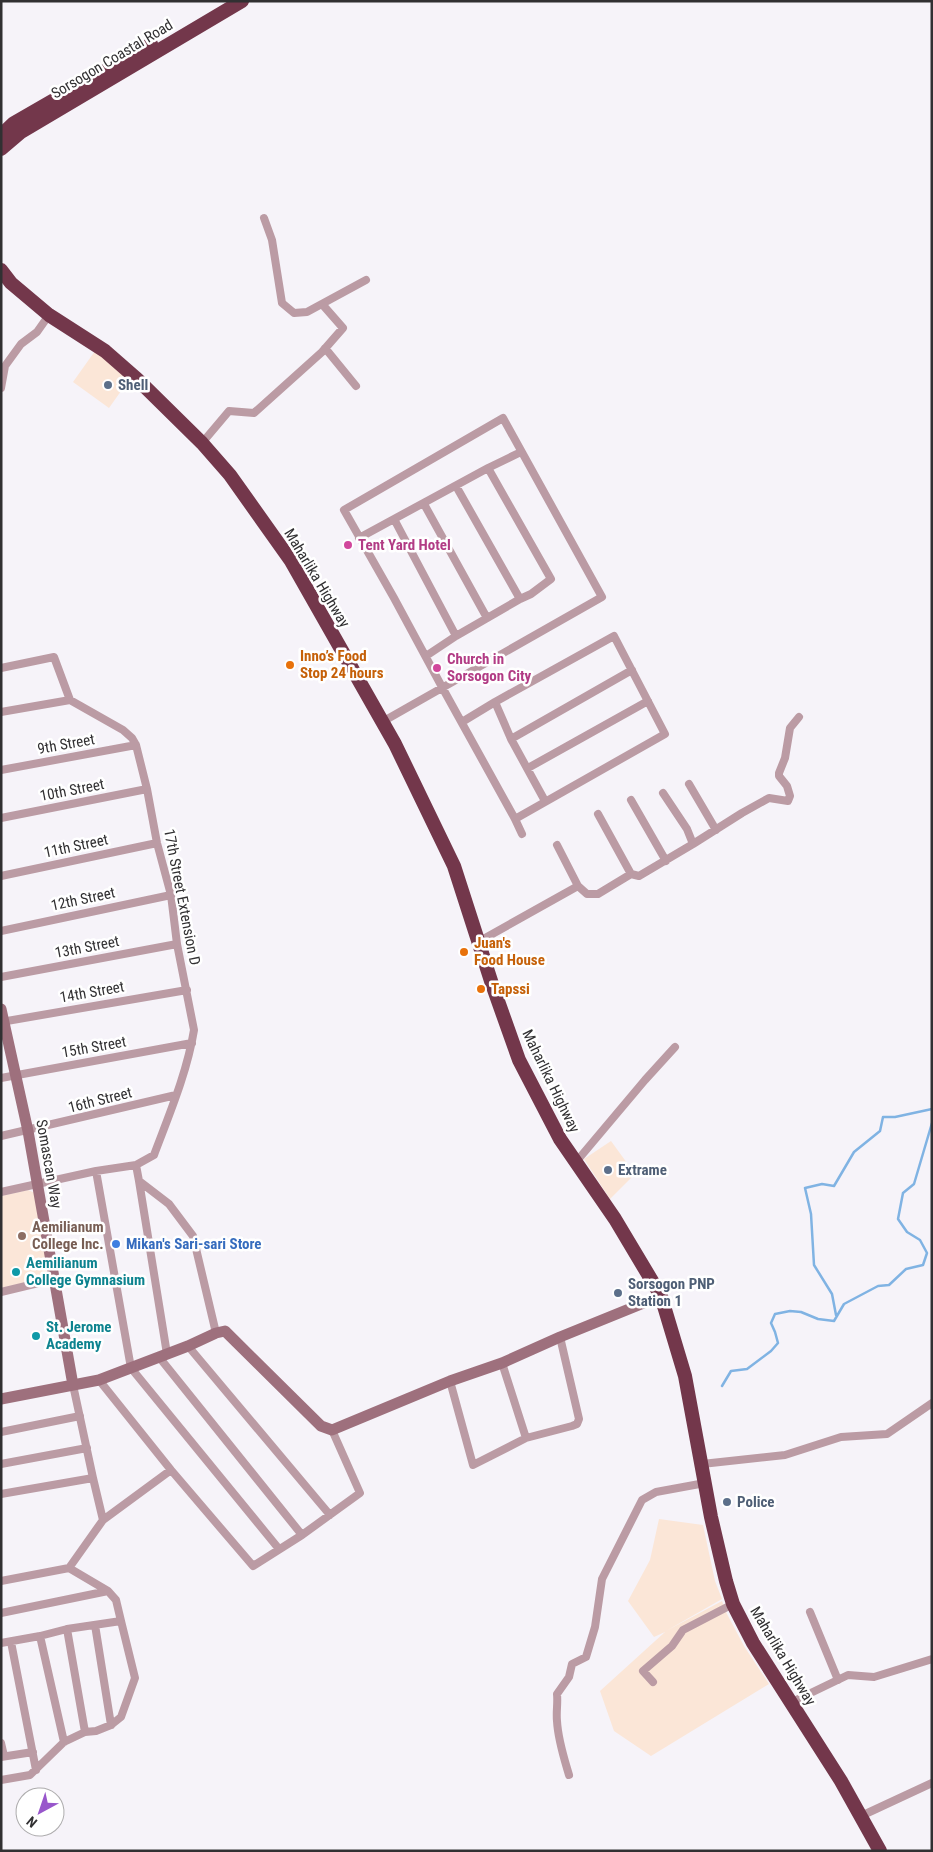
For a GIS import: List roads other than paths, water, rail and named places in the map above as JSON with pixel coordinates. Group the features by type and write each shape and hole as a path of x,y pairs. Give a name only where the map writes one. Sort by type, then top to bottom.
{"highway":[{"name":"Sorsogon Coastal Road","path":"1,135 14,123 225,1"},
{"name":"Sorsogon Coastal Road","path":"1,150 20,132 242,1"},
{"name":"Maharlika Highway","path":"1,270 10,283 49,315 105,351 159,399 230,475 292,561 395,744 454,866 519,1060 560,1139 616,1219 661,1296 686,1376 717,1544 733,1604 753,1642 792,1702 880,1851"}],"street":[{"path":"264,218 272,240 282,303 294,313 307,312 366,280"},
{"path":"202,443 228,411 254,413 325,348 343,328 322,304"},
{"path":"1,388 5,366 21,344 37,332 49,315"},
{"path":"325,348 356,386"},
{"path":"382,722 442,687 602,597 503,418 344,510 426,656 442,687 515,819 522,834"},
{"path":"360,538 521,452"},
{"path":"426,656 456,636 532,594 551,580 488,468"},
{"path":"456,486 520,599"},
{"path":"424,504 487,618"},
{"path":"394,519 456,636"},
{"path":"462,722 614,636 665,734 515,819"},
{"path":"1,668 54,657 70,700"},
{"path":"512,739 632,670"},
{"path":"1,712 70,700 123,730 132,738 136,745"},
{"path":"528,768 648,701"},
{"path":"495,702 512,739 546,801"},
{"path":"598,814 632,874 639,876 769,798 788,800 790,796 787,786 779,776 779,773 785,758 790,728 799,717"},
{"name":"9th Street","path":"1,770 136,745"},
{"name":"17th Street Extension D","path":"136,745 147,789 157,843 171,895 177,944 194,1030 192,1043 176,1095 154,1155 136,1165"},
{"path":"689,784 716,830"},
{"name":"10th Street","path":"1,818 147,789"},
{"path":"663,793 687,829 693,844"},
{"path":"630,800 666,861"},
{"name":"11th Street","path":"1,876 157,843"},
{"path":"558,845 578,886 587,894 598,894 632,874"},
{"path":"478,942 578,886"},
{"name":"12th Street","path":"1,931 171,895"},
{"name":"13th Street","path":"1,977 177,944"},
{"name":"14th Street","path":"3,1022 186,990"},
{"name":"Somascan Way","path":"1,1009 28,1131 73,1385"},
{"name":"15th Street","path":"1,1078 192,1043"},
{"path":"576,1162 675,1047"},
{"name":"16th Street","path":"1,1136 176,1095"},
{"path":"1,1192 96,1171 136,1165 163,1355 302,1535"},
{"path":"96,1171 131,1368 279,1549"},
{"path":"139,1181 169,1204 193,1236 216,1332"},
{"path":"1,1292 55,1280"},
{"path":"1,1399 99,1380 188,1346 216,1332 225,1331 321,1426 332,1430 450,1381 502,1363 661,1296"},
{"path":"450,1381 473,1466 526,1438 577,1424 579,1419 560,1337"},
{"path":"188,1346 330,1515"},
{"path":"502,1363 526,1438"},
{"path":"99,1380 171,1470 253,1566 302,1535 360,1493 332,1430"},
{"path":"73,1385 103,1520"},
{"path":"702,1464 785,1456 841,1437 887,1434 932,1404"},
{"path":"1,1432 80,1416"},
{"path":"1,1464 87,1448"},
{"path":"69,1568 103,1520 171,1470"},
{"path":"1,1494 93,1478"},
{"path":"569,1775 557,1726 557,1694 569,1677 572,1664 586,1657 596,1627 602,1579 642,1500 656,1492 705,1483"},
{"path":"1,1581 69,1568 108,1591 116,1600 136,1678 121,1717 111,1725 96,1731 85,1732 64,1742 30,1775 1,1780"},
{"path":"1,1613 108,1591"},
{"path":"653,1682 643,1671 672,1646 682,1630 733,1604"},
{"path":"810,1612 838,1680"},
{"path":"1,1643 67,1629 121,1621"},
{"path":"95,1625 111,1725"},
{"path":"67,1629 85,1732"},
{"path":"40,1636 64,1742"},
{"path":"11,1642 36,1770"},
{"path":"792,1702 848,1675 874,1677 932,1659"},
{"path":"1,1743 2,1757 33,1752"},
{"path":"861,1816 932,1783"}],"waterway":[{"path":"836,1315 832,1294 814,1265 811,1214 805,1188 822,1184 834,1186 854,1152 880,1131 883,1117 895,1117 932,1109"},
{"path":"722,1386 731,1371 747,1369 771,1351 778,1343 771,1323 775,1314 790,1311 801,1312 818,1319 834,1321 844,1304 878,1286 889,1285 906,1269 923,1265 927,1253 920,1240 907,1232 898,1219 903,1193 914,1184 932,1123"}],"place":[{"name":"Shell","path":"108,385"},
{"name":"Tent Yard Hotel","path":"348,545"},
{"name":"Inno’s Food Stop 24 hours","path":"290,665"},
{"name":"Church in Sorsogon City","path":"437,668"},
{"name":"Juan's Food House","path":"464,952"},
{"name":"Tapssi","path":"481,989"},
{"name":"Extrame","path":"608,1170"},
{"name":"Aemilianum College Inc.","path":"22,1236"},
{"name":"Mikan's Sari-sari Store","path":"116,1244"},
{"name":"Aemilianum College Gymnasium","path":"16,1272"},
{"name":"Sorsogon PNP Station 1","path":"618,1293"},
{"name":"St. Jerome Academy","path":"36,1336"},
{"name":"Police","path":"727,1502"}]}
